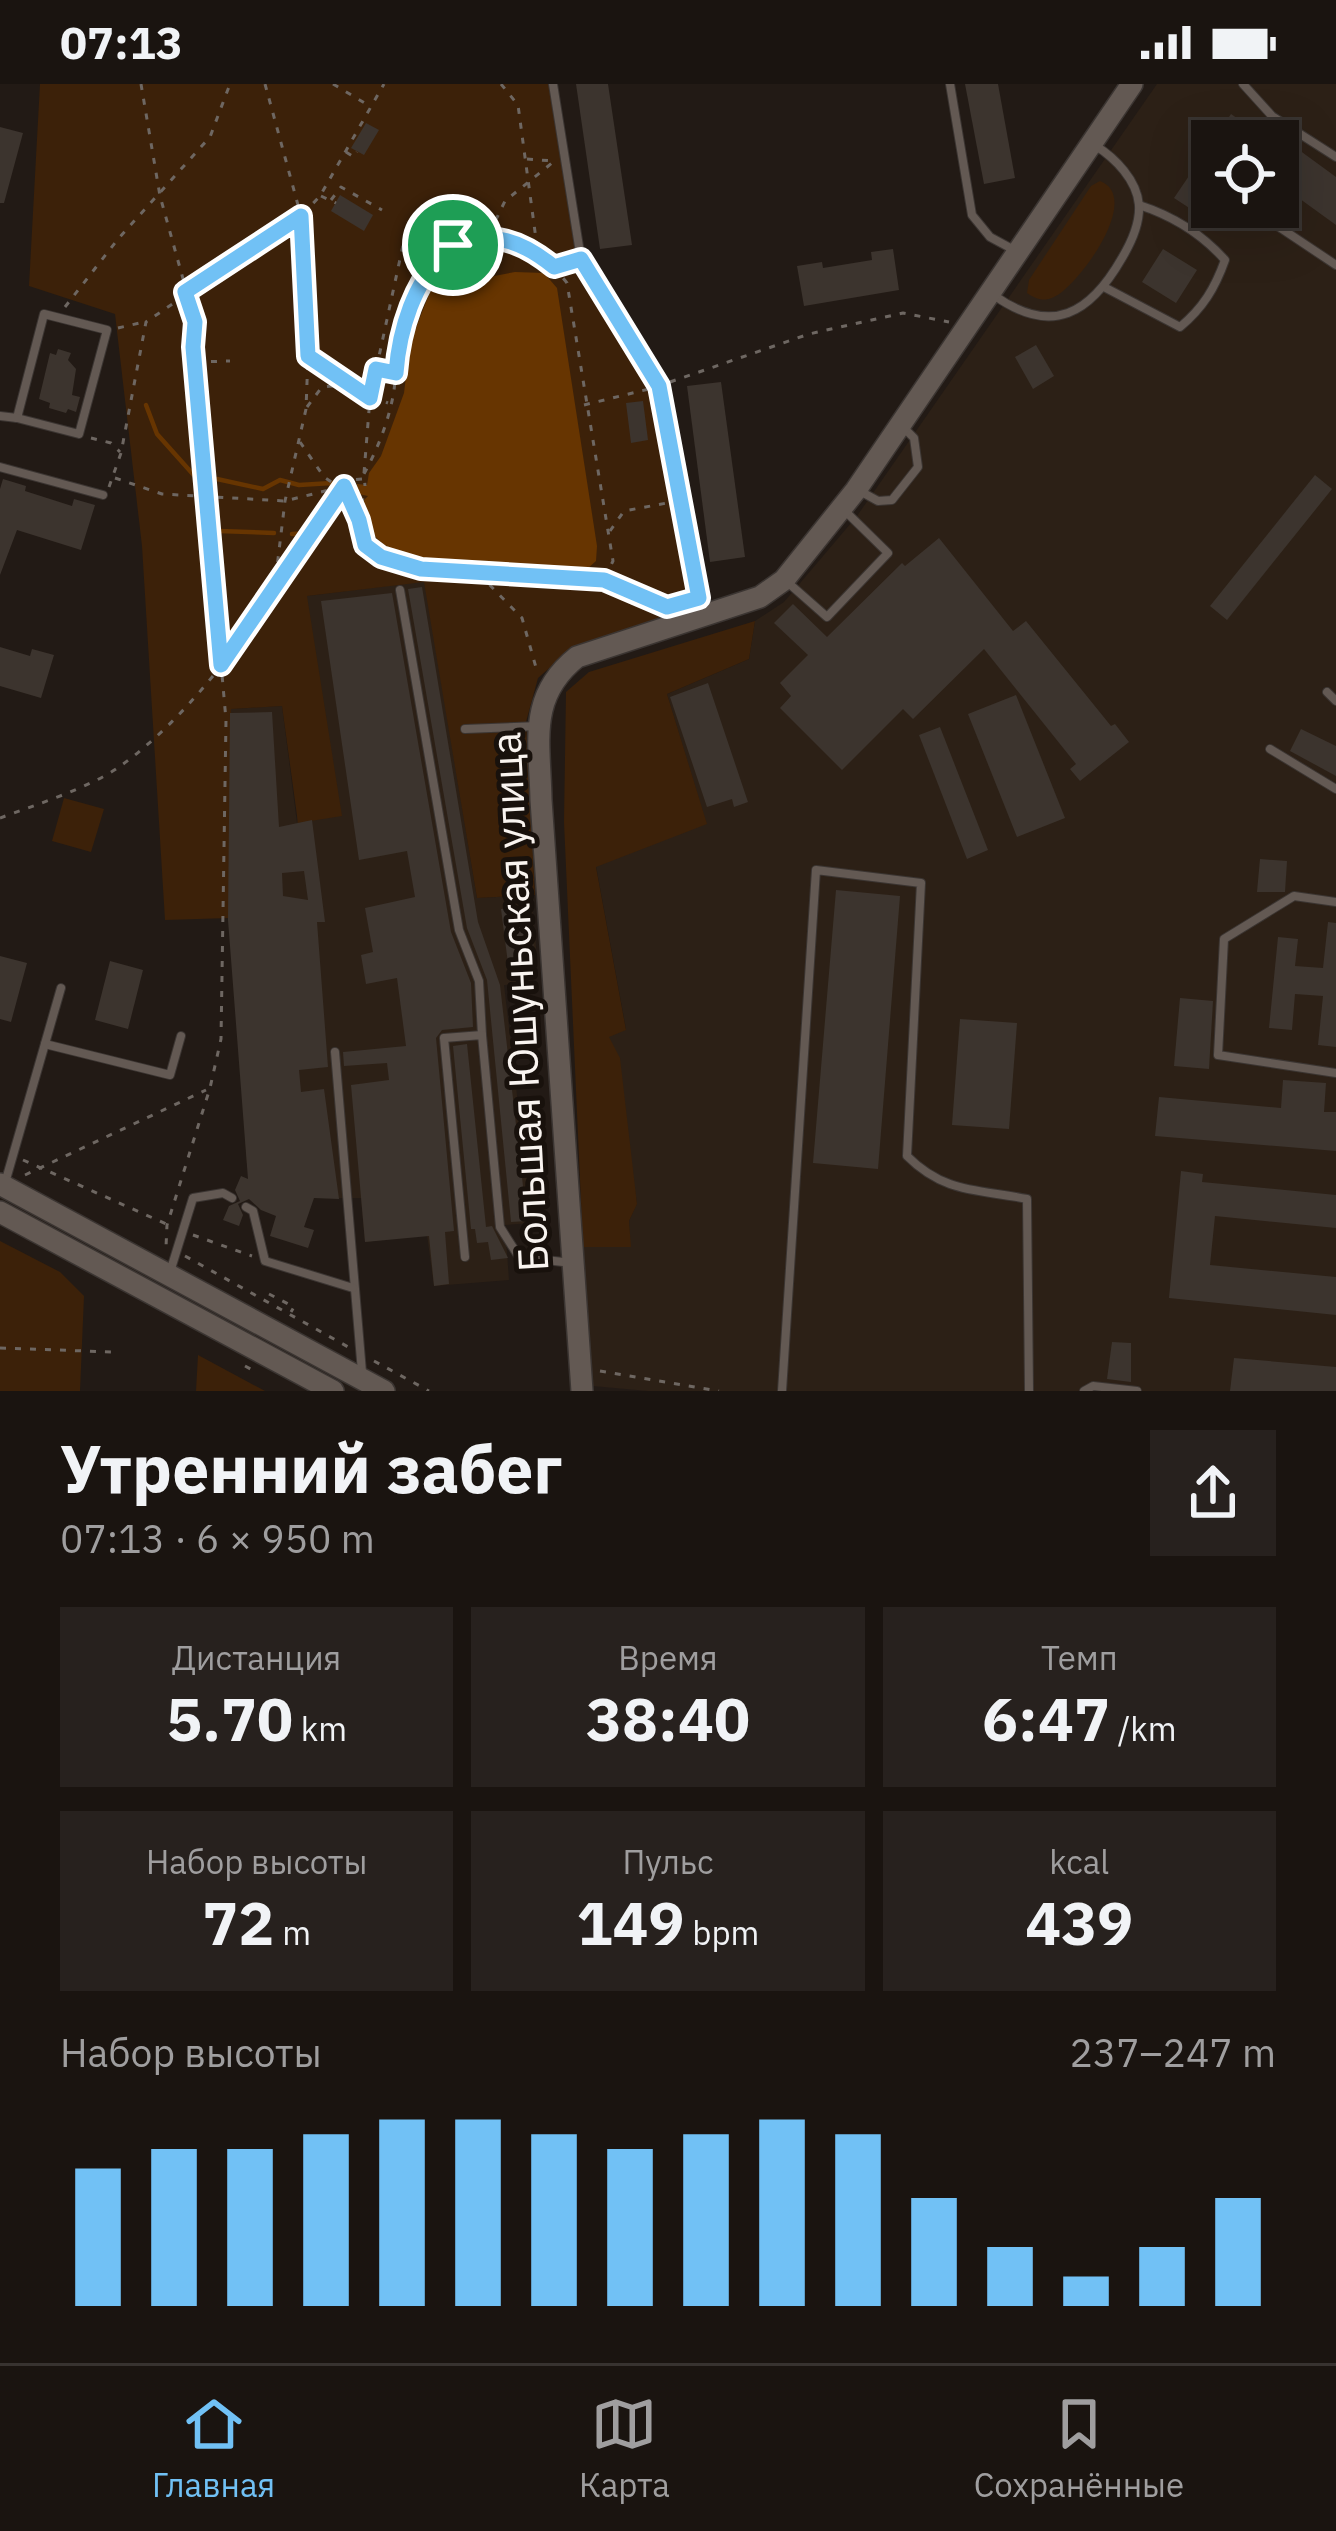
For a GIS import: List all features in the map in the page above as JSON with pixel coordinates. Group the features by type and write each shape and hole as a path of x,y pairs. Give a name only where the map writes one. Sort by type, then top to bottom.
{"street":[{"name":"Большая Юшуньская улица","path":"581,1380 541,800 540,709 555,674 577,657 700,607 760,597 784,580 856,490 1132,84"},
{"path":"9,1182 167,1265 384,1391"},
{"path":"0,1212 333,1391"}],"lane":[{"path":"553,84 581,259 659,386 700,607"},
{"path":"950,84 972,215 990,237 1017,252"},
{"path":"1243,84 1272,116 1336,157"},
{"path":"1272,116 1272,120"},
{"path":"988,292 1019,313 1049,317 1091,303 1104,286 1129,247 1139,205 1120,166 1092,144"},
{"path":"1104,286 1180,327 1199,311 1217,283 1225,260 1206,239 1139,205"},
{"path":"1281,228 1336,265"},
{"path":"0,416 79,434 106,330 44,314 16,418"},
{"path":"856,490 878,501 892,500 918,466 914,438 900,424"},
{"path":"0,467 103,495"},
{"path":"784,580 827,617 888,554 842,508"},
{"path":"400,590 459,930 478,981 500,1227 519,1257 573,1264"},
{"path":"1327,692 1336,700"},
{"path":"464,729 540,726"},
{"path":"1270,749 1336,789"},
{"path":"782,1391 816,870 921,883 908,1156 926,1175 960,1190 1028,1199 1029,1391"},
{"path":"1336,902 1294,896 1224,939 1218,1055 1336,1073"},
{"path":"9,1182 61,988"},
{"path":"465,1257 444,1038 482,1035"},
{"path":"45,1043 170,1075 181,1036"},
{"path":"335,1052 363,1380"},
{"path":"167,1265 193,1198 223,1193 232,1198"},
{"path":"246,1207 253,1211 265,1261 353,1288"},
{"path":"1084,1391 1093,1386 1137,1391"}],"path":[{"path":"141,84 160,196 195,322 194,362 226,720 221,1039 166,1226 167,1265"},
{"path":"57,317 118,239 210,137 230,84"},
{"path":"265,84 301,216 308,356 306,409 285,501 274,592"},
{"path":"333,84 370,106"},
{"path":"344,84 356,98"},
{"path":"106,330 146,322 301,216 320,196 384,84"},
{"path":"501,84 518,105 538,254"},
{"path":"344,151 354,157 357,152"},
{"path":"488,236 505,201 558,161 525,159"},
{"path":"320,196 333,201 341,187 382,210"},
{"path":"365,486 370,398 409,222"},
{"path":"363,477 392,404 407,317 426,273 453,245 488,236 520,242 554,267 566,283 613,561 604,580"},
{"path":"554,267 581,259"},
{"path":"584,405 659,386 809,334 903,313 951,322"},
{"path":"146,322 113,477 162,494 285,501 363,477"},
{"path":"308,356 345,385 392,404"},
{"path":"194,362 230,361"},
{"path":"306,409 322,387 345,385"},
{"path":"368,424 383,429"},
{"path":"79,434 111,443 121,453"},
{"path":"299,440 324,477 341,487 359,520 365,545 381,557 421,569 604,580 667,607 700,607"},
{"path":"0,818 115,770 154,738 221,665 341,487"},
{"path":"346,497 364,500"},
{"path":"608,534 624,511 680,500"},
{"path":"478,573 522,618 540,680"},
{"path":"9,1182 210,1088"},
{"path":"13,1155 166,1226 265,1261"},
{"path":"166,1226 176,1251 429,1391"},
{"path":"269,1294 294,1307 289,1315"},
{"path":"0,1348 113,1352"},
{"path":"581,1380 719,1391"}],"shaded area":[{"path":"40,84 553,84 581,268 653,388 692,606 571,649 538,678 526,722 535,895 477,898 424,582 307,596 342,816 298,823 282,706 231,709 230,918 165,920 142,546 115,314 29,286"},
{"path":"1157,84 1336,84 1336,1391 648,1391 593,1386 587,1378 583,1247 630,1247 629,1221 637,1203 608,1036 626,1029 596,866 706,823 667,694 749,659 755,621 784,602 857,516"},
{"path":"1100,181 1112,190 1114,205 1102,242 1064,290 1046,299 1030,295 1029,280 1091,186"},
{"path":"515,272 544,273 557,288 597,546 596,561 586,570 480,566 397,551 374,534 362,502 368,496 358,494 357,484 367,485 381,456 404,393 410,343 435,279 468,281"},
{"path":"425,581 477,898 531,895 537,957 528,958 530,984 504,985 532,1223 505,1225 509,1280 434,1286 427,1235 365,1242 361,1198 321,1198 247,1165 230,918 230,709 282,706 297,823 307,596"},
{"path":"755,621 749,659 667,694 707,824 596,867 626,1030 609,1037 620,1058 637,1204 629,1221 631,1247 583,1247 564,822 566,692 589,672"},
{"path":"64,798 104,809 91,852 52,841"},
{"path":"0,1241 60,1272 84,1296 80,1391 0,1391"},
{"path":"198,1355 265,1391 196,1391"}],"building":[{"path":"576,84 608,84 632,245 600,249"},
{"path":"965,84 998,84 1015,178 984,184"},
{"path":"366,123 379,130 364,155 351,148"},
{"path":"0,127 23,133 4,203 0,203"},
{"path":"1299,150 1336,177 1336,225 1299,198"},
{"path":"1191,173 1191,209 1174,198"},
{"path":"340,195 373,215 364,231 331,211"},
{"path":"893,249 899,290 804,306 797,266 822,262 823,268 872,260 871,252"},
{"path":"1163,249 1197,270 1176,303 1142,282"},
{"path":"1036,345 1054,376 1033,389 1015,357"},
{"path":"58,349 71,353 68,360 76,369 72,395 80,397 76,412 49,408 50,403 39,399 50,353 56,355"},
{"path":"721,382 745,557 710,562 687,386"},
{"path":"643,401 648,440 631,443 626,403"},
{"path":"1315,475 1332,489 1227,620 1210,606"},
{"path":"3,479 72,506 74,499 95,505 81,550 17,530 0,575"},
{"path":"939,538 1013,631 1026,621 1129,742 1080,781 1070,769 1076,764 984,649 913,719 903,709 842,770 780,708 791,696 780,683 808,655 774,623 793,604 827,637 902,563 905,566"},
{"path":"422,587 478,922 500,985 527,1221 511,1222 487,980 467,928 408,589"},
{"path":"392,593 451,932 471,983 473,1027 442,1030 436,1038 454,1231 445,1232 449,1284 434,1286 429,1236 365,1242 351,1085 389,1080 387,1063 344,1066 343,1052 406,1046 397,978 366,984 361,955 373,952 365,908 415,897 407,851 359,860 321,601"},
{"path":"0,647 30,656 32,649 54,655 41,698 0,686"},
{"path":"708,683 748,802 734,807 732,799 707,807 670,697"},
{"path":"1016,695 1065,818 1017,837 968,714"},
{"path":"272,712 279,827 312,820 325,922 317,922 328,1067 299,1070 301,1092 324,1089 339,1199 314,1198 304,1227 314,1230 308,1248 270,1236 276,1216 249,1199 238,1204 243,1215 239,1226 223,1220 229,1206 240,1201 235,1190 241,1176 248,1179 228,920 230,713","holes":["304,871 308,900 283,896 282,873"]},
{"path":"940,727 988,850 967,859 919,735"},
{"path":"1301,729 1336,746 1336,776 1290,751"},
{"path":"1260,859 1287,861 1285,892 1257,892"},
{"path":"836,890 900,896 878,1169 813,1163"},
{"path":"515,908 516,912 530,909 534,952 522,954 526,978 510,979 501,909"},
{"path":"1328,922 1336,923 1336,1047 1318,1045 1323,996 1295,994 1292,1030 1269,1028 1278,937 1298,939 1295,966 1323,968"},
{"path":"0,956 27,963 11,1022 0,1019"},
{"path":"110,961 143,970 128,1029 95,1020"},
{"path":"1180,998 1213,1001 1209,1069 1174,1066"},
{"path":"960,1019 1017,1023 1009,1129 952,1125"},
{"path":"467,1044 486,1227 492,1226 508,1258 491,1260 488,1242 477,1243 475,1229 471,1229 453,1046"},
{"path":"1283,1080 1326,1083 1324,1112 1336,1112 1336,1151 1155,1136 1159,1097 1281,1108"},
{"path":"1181,1171 1203,1174 1202,1182 1336,1195 1336,1228 1215,1216 1210,1265 1336,1277 1336,1315 1169,1298"},
{"path":"1112,1342 1131,1343 1131,1382 1107,1379"},
{"path":"1234,1358 1336,1367 1336,1391 1230,1391"}],"waterway":[{"path":"146,405 157,434 199,481"},
{"path":"217,479 263,489 280,480 299,485 332,483"},
{"path":"292,534 307,533 335,493"},
{"path":"219,531 274,533"}],"route":[{"path":"301,216 308,356 370,398 376,369 396,373 407,317 426,273 453,245 488,236 520,242 554,267 581,259 659,386 699,598 667,607 604,580 421,569 381,557 365,545 344,486 221,665 193,347 195,322 185,292 301,216"}]}
